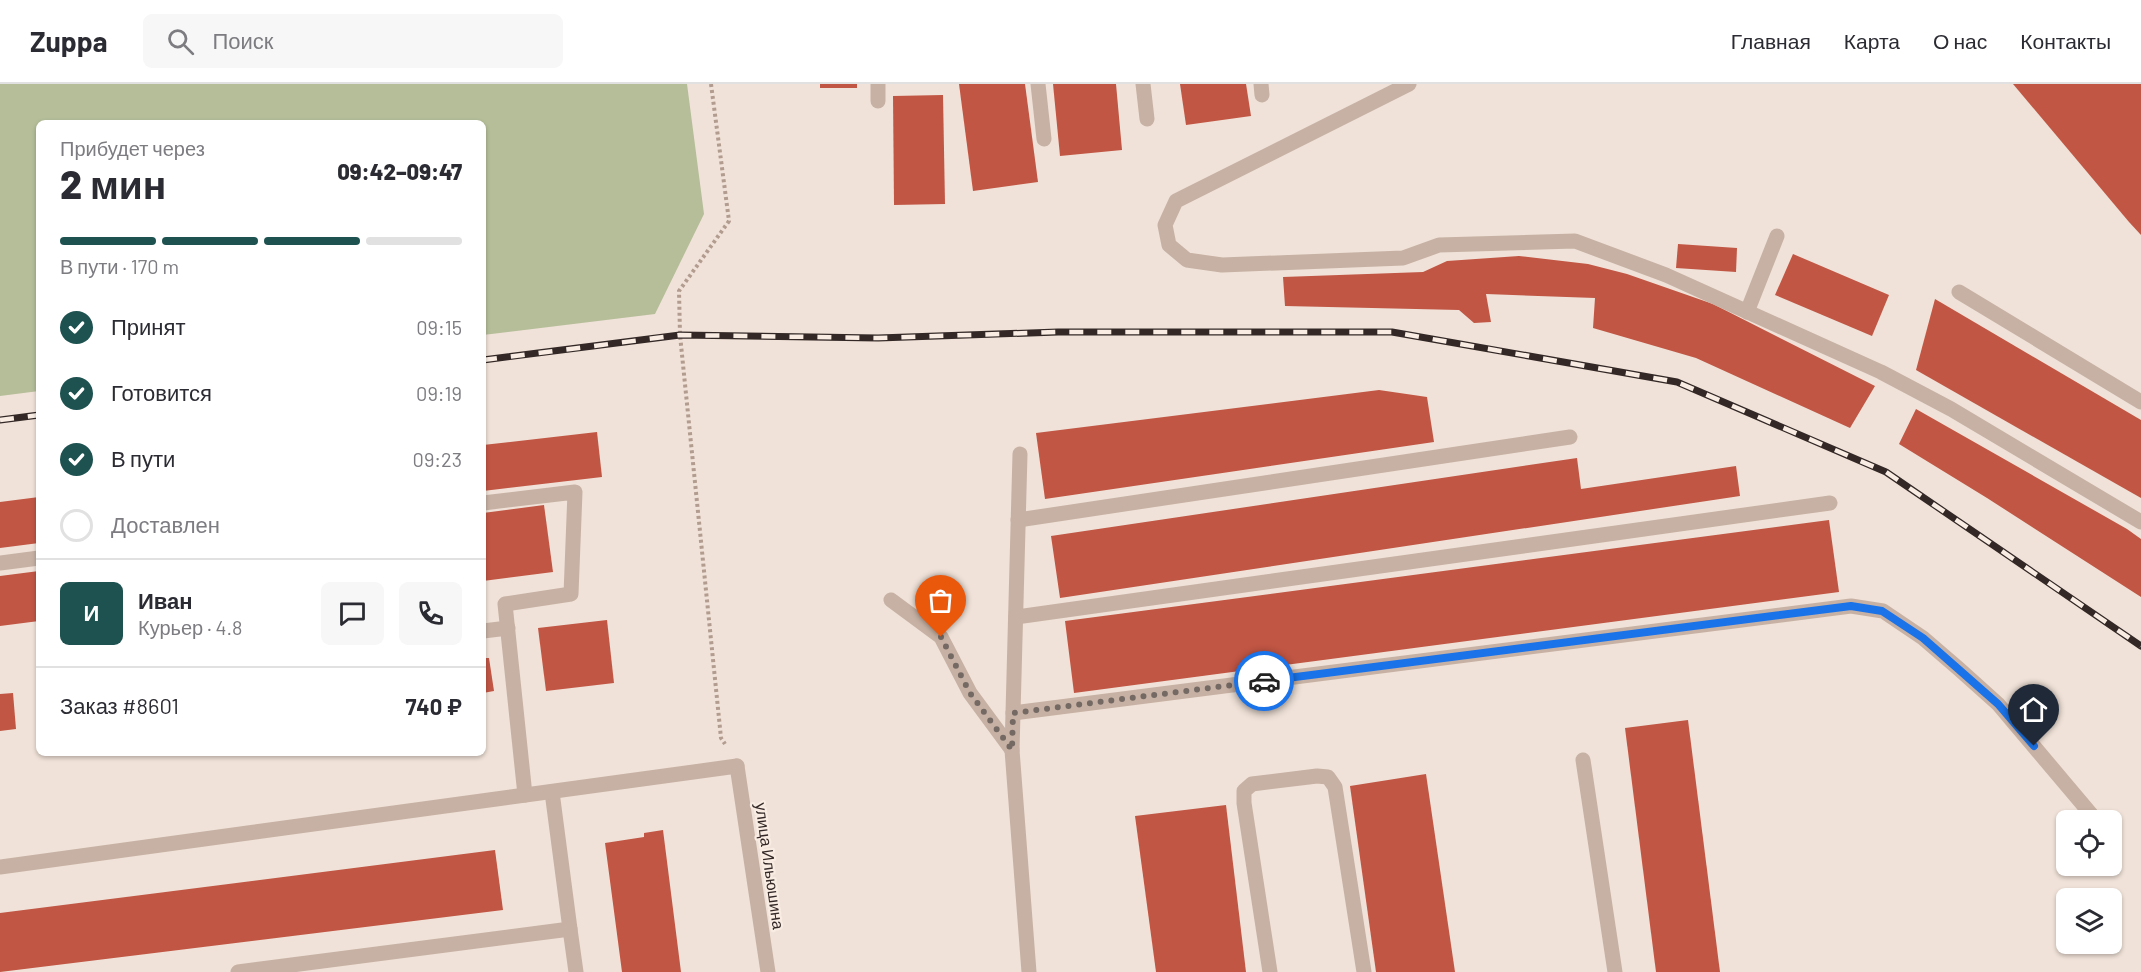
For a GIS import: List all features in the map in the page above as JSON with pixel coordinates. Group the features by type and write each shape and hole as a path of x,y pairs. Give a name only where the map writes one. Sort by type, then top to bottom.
{"street":[{"path":"878,84 878,101"},
{"path":"1038,84 1044,139"},
{"path":"1143,84 1147,119"},
{"path":"1409,84 1176,201 1164,225 1169,245 1187,260 1222,265 1403,258 1439,245 1575,241 1666,275 1881,372 1951,409 2141,522"},
{"path":"1747,312 1777,236"},
{"path":"1959,292 2141,402"},
{"path":"1018,520 1570,437"},
{"path":"1020,454 1012,750 1029,972"},
{"path":"486,503 575,492 571,594 505,604 525,795"},
{"path":"1016,616 1830,503"},
{"path":"0,562 36,558"},
{"path":"891,600 941,637 970,693 1012,750"},
{"path":"1013,713 1851,606 1882,611 1923,638 1959,669 1998,704 2088,810"},
{"path":"486,631 508,628"},
{"path":"1583,760 1615,972"},
{"path":"0,867 737,766"},
{"name":"улица Ильюшина","path":"737,766 768,972"},
{"path":"1270,972 1244,791 1252,784 1317,776 1328,777 1335,787 1364,972"},
{"path":"552,792 576,972"},
{"path":"238,972 570,929"}],"path":[{"path":"711,84 729,221 679,291 680,335 721,738 737,766"}],"green space":[{"path":"0,84 687,84 704,214 655,314 486,335 486,120 36,120 36,391 0,396"}],"building":[{"path":"820,84 857,84 857,88 820,88"},
{"path":"959,84 1025,84 1038,182 973,191"},
{"path":"1053,84 1116,84 1122,150 1060,156"},
{"path":"1180,84 1246,84 1251,116 1186,125"},
{"path":"2013,84 2141,84 2141,235 2129,222"},
{"path":"943,95 945,204 894,205 893,96"},
{"path":"1678,244 1737,248 1736,272 1676,268"},
{"path":"1793,254 1889,295 1872,336 1775,295"},
{"path":"1519,256 1588,264 1627,274 1713,304 1875,386 1850,428 1696,358 1593,328 1595,298 1486,294 1491,322 1474,323 1459,310 1285,306 1283,277 1423,272 1447,261"},
{"path":"1935,299 2141,420 2141,498 1916,370"},
{"path":"1379,390 1427,397 1434,442 1045,499 1036,433"},
{"path":"1916,409 2141,539 2141,597 1899,444"},
{"path":"597,432 602,477 486,491 486,445"},
{"path":"1577,458 1581,489 1736,466 1740,496 1060,598 1051,536"},
{"path":"36,497 36,543 0,548 0,502"},
{"path":"544,505 553,572 486,581 486,513"},
{"path":"1829,520 1839,592 1074,693 1065,621"},
{"path":"36,571 36,621 0,626 0,576"},
{"path":"607,620 614,683 546,691 538,628"},
{"path":"486,658 489,658 494,691 486,692"},
{"path":"13,693 16,729 0,731 0,694"},
{"path":"1688,720 1720,972 1656,972 1625,728"},
{"path":"1426,774 1455,972 1376,972 1350,786"},
{"path":"1226,805 1246,972 1156,972 1135,816"},
{"path":"663,830 681,972 622,972 605,843 644,837 644,833"},
{"path":"495,850 503,910 0,972 0,913"}],"railway":[{"path":"486,360 680,335 878,338 1058,332 1392,332 1677,382 1886,472 2141,646"},
{"path":"0,420 36,415"}],"way so far":[{"path":"941,637 970,693 1012,750 1013,713 1264,681"}],"route":[{"path":"1264,681 1851,606 1882,611 1923,638 1998,704 2034,746"}]}
